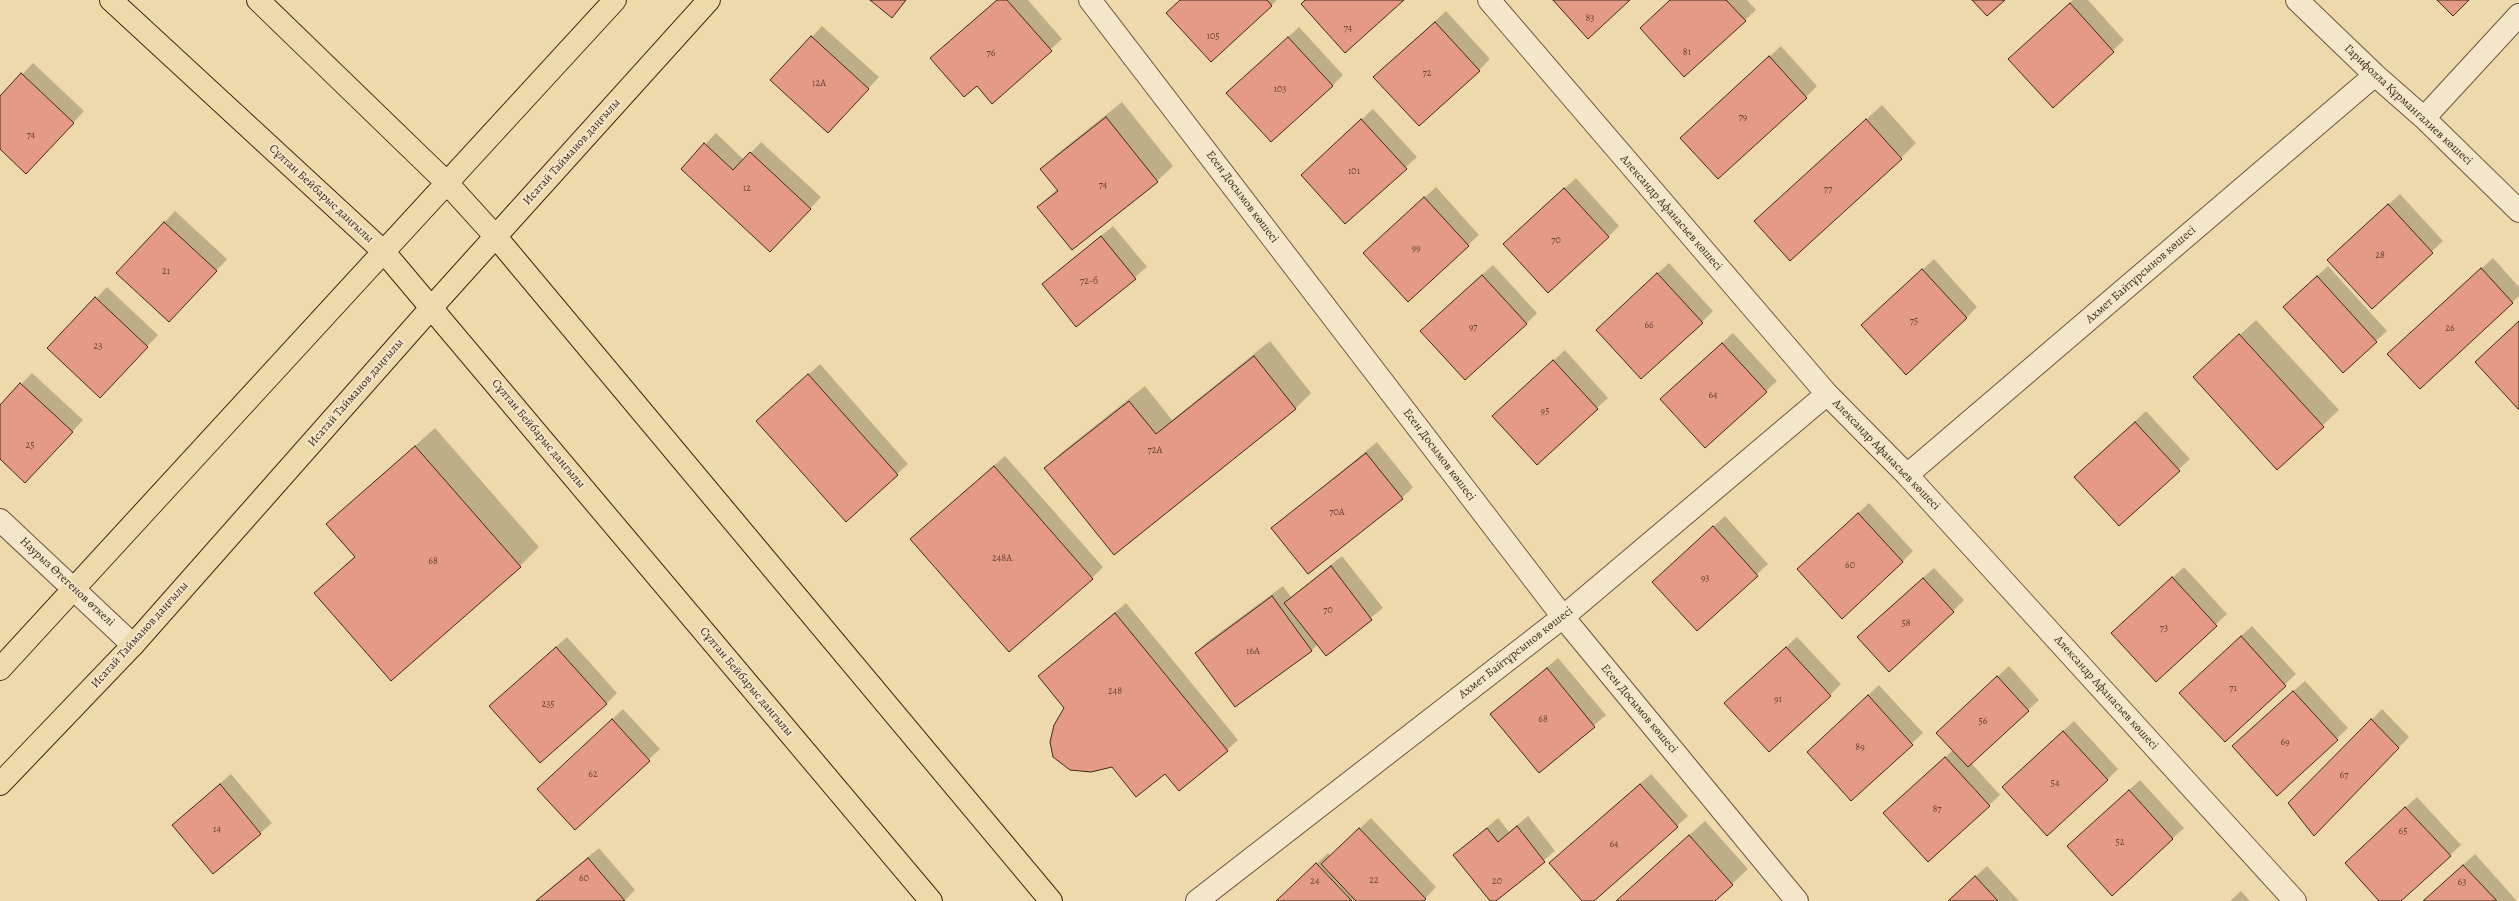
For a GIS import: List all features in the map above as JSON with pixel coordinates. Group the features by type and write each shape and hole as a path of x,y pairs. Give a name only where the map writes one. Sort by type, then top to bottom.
{"main road":[{"name":"Сұлтан Бейбарыс даңғылы","path":"111,0 384,252 931,901"},
{"path":"258,0 447,183 496,237 1052,901"},
{"path":"0,669 615,0"},
{"name":"Исатай Тайманов даңғылы","path":"0,784 133,645 431,308 709,0"}],"street":[{"name":"Есен Досымов көшесі","path":"1090,0 1563,617 1797,901"},
{"name":"Александр Афанасьев көшесі","path":"1489,0 1827,394 1907,475 2295,901"},
{"name":"Гарифолла Құрманғалиев көшесі","path":"2297,0 2375,75 2424,118 2519,211"},
{"path":"2424,118 2519,15"},
{"name":"Ахмет Байтұрсынов көшесі","path":"1907,475 2375,75"},
{"name":"Ахмет Байтұрсынов көшесі","path":"1197,901 1563,617 1827,394"},
{"name":"Наурыз Өтегенов өткелі","path":"0,520 133,645"}],"building":[{"path":"870,0 906,0 892,18"},
{"path":"997,0 1007,0 1052,51 992,104 977,86 964,97 930,58"},
{"path":"1180,0 1267,0 1272,6 1211,62 1166,13"},
{"path":"1305,0 1404,0 1345,53 1301,4"},
{"path":"1553,0 1630,0 1588,39"},
{"path":"1670,0 1726,0 1746,21 1684,77 1640,28"},
{"path":"1972,0 2005,0 1987,16"},
{"path":"2437,0 2469,0 2453,16"},
{"path":"2070,3 2114,52 2053,108 2008,59"},
{"path":"1435,22 1480,71 1419,126 1373,77"},
{"path":"811,36 869,89 828,133 770,80"},
{"path":"1288,37 1333,86 1271,142 1226,93"},
{"path":"1769,56 1807,98 1718,179 1680,138"},
{"path":"21,73 74,123 26,174 0,149 0,96"},
{"path":"1106,117 1158,182 1072,250 1037,207 1058,191 1040,169"},
{"path":"1361,119 1407,169 1345,224 1301,175"},
{"path":"1866,119 1902,159 1790,261 1754,221"},
{"path":"704,143 733,170 750,152 811,209 770,252 681,169"},
{"path":"1564,188 1609,237 1548,293 1503,244"},
{"path":"1424,197 1469,246 1408,302 1363,253"},
{"path":"2388,204 2433,253 2372,309 2327,260"},
{"path":"164,222 217,271 169,322 116,273"},
{"path":"1101,236 1136,279 1076,327 1042,284"},
{"path":"2481,268 2513,303 2420,389 2387,354"},
{"path":"1922,269 1967,318 1906,375 1861,325"},
{"path":"1657,273 1703,323 1641,379 1596,330"},
{"path":"1482,275 1527,324 1465,380 1420,331"},
{"path":"2317,276 2377,342 2343,373 2283,307"},
{"path":"95,297 148,347 100,398 47,348"},
{"path":"2519,321 2519,410 2475,362"},
{"path":"2239,334 2324,427 2277,470 2193,377"},
{"path":"1722,343 1767,392 1705,448 1660,399"},
{"path":"1254,356 1296,409 1114,555 1044,468 1129,401 1156,434"},
{"path":"1553,360 1598,409 1537,465 1492,416"},
{"path":"808,374 898,475 846,522 756,421"},
{"path":"20,383 73,432 25,483 0,459 0,405"},
{"path":"2135,422 2180,471 2119,526 2074,477"},
{"path":"415,446 521,567 391,681 314,593 355,557 326,524"},
{"path":"1366,453 1403,499 1308,574 1271,528"},
{"path":"994,466 1093,579 1009,652 910,539"},
{"path":"1858,513 1903,562 1842,619 1797,569"},
{"path":"1713,526 1758,576 1697,631 1652,582"},
{"path":"1331,566 1372,620 1326,656 1284,603"},
{"path":"2172,577 2217,626 2156,682 2111,633"},
{"path":"1923,578 1954,612 1889,672 1857,637"},
{"path":"1272,596 1312,651 1235,707 1195,653"},
{"path":"1115,613 1228,751 1179,791 1165,774 1136,797 1112,767 1091,772 1070,770 1053,757 1050,742 1054,725 1064,708 1038,676"},
{"path":"2241,636 2286,686 2225,742 2179,693"},
{"path":"556,647 607,704 540,763 489,706"},
{"path":"1786,647 1831,696 1769,752 1724,703"},
{"path":"1547,668 1595,727 1539,773 1490,714"},
{"path":"1997,676 2029,711 1968,767 1936,733"},
{"path":"2293,691 2338,740 2277,796 2232,746"},
{"path":"1868,695 1913,745 1851,801 1807,752"},
{"path":"612,719 650,761 575,830 537,789"},
{"path":"2371,719 2399,748 2314,836 2288,803"},
{"path":"2063,731 2108,780 2047,836 2002,787"},
{"path":"1945,757 1990,806 1928,862 1883,813"},
{"path":"220,784 261,834 213,874 172,825"},
{"path":"1640,784 1678,827 1594,901 1582,901 1549,863"},
{"path":"2129,790 2173,839 2112,896 2067,846"},
{"path":"2405,807 2451,856 2401,901 2379,901 2345,863"},
{"path":"1517,826 1545,862 1496,901 1490,901 1453,855 1487,828 1498,842"},
{"path":"1359,828 1426,899 1424,901 1356,901 1321,864"},
{"path":"1689,835 1733,885 1715,901 1616,901"},
{"path":"588,858 625,901 536,901"},
{"path":"1316,863 1352,901 1276,901"},
{"path":"2463,865 2497,901 2423,901"},
{"path":"1975,876 1998,901 1948,901"}]}
